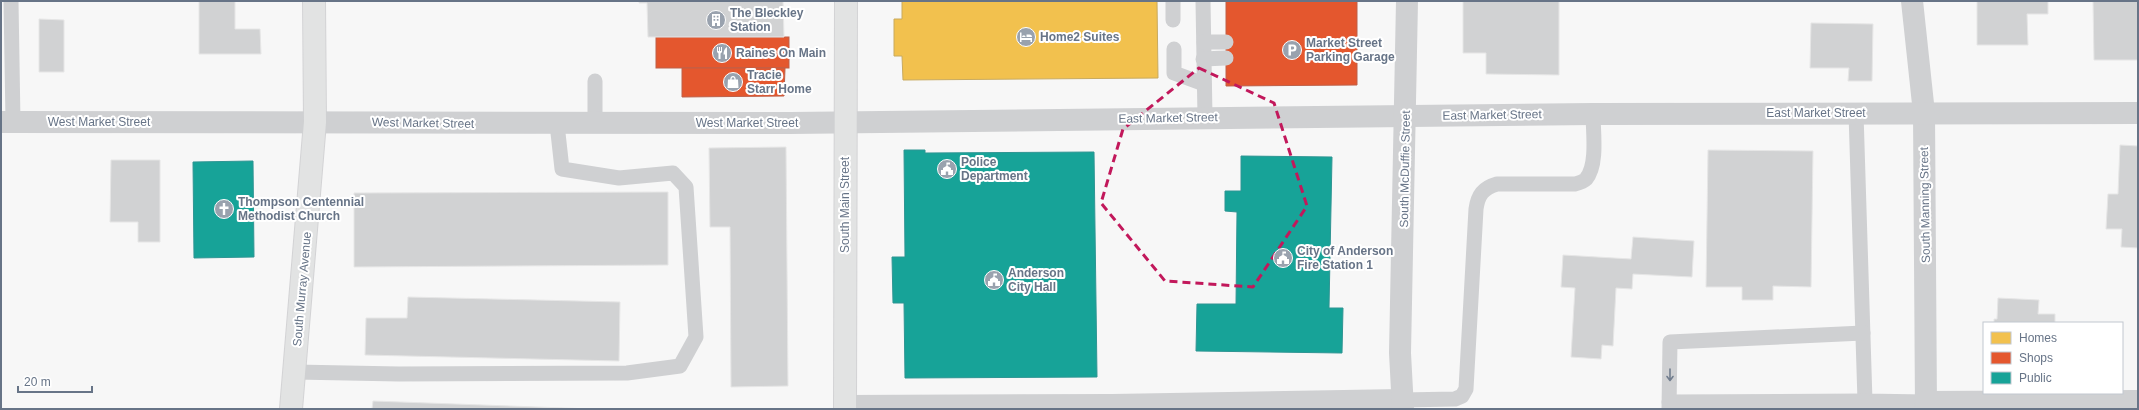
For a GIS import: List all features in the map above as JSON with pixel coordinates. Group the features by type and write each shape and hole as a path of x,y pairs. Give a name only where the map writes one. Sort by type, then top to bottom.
{"main road":[{"name":"South Murray Avenue","path":"291,409 315,122 314,1"},
{"name":"South Main Street","path":"845,407 846,1"}],"street":[{"name":"South McDuffie Street","path":"1402,404 1400,353 1406,116 1407,1"},
{"name":"South Manning Street","path":"1912,1 1924,114 1926,406"},
{"name":"East Market Street","path":"845,123 1205,117 1593,114 2138,113"},
{"name":"West Market Street","path":"7,122 557,124 845,123"},
{"path":"1926,406 2138,401"},
{"path":"845,407 1402,404"}],"lane":[{"path":"7,122 11,1"},
{"path":"1173,20 1174,1"},
{"path":"1203,1 1205,117"},
{"path":"1204,42 1226,42"},
{"path":"1174,49 1174,73 1204,84"},
{"path":"1203,59 1226,58"},
{"path":"595,81 595,124"},
{"path":"1856,113 1865,405"},
{"path":"1402,404 1455,399 1462,396 1466,390 1476,209 1481,192 1488,186 1497,184 1575,184 1585,180 1591,171 1593,161 1593,114"},
{"path":"295,372 399,374 627,373 680,366 696,337 686,187 674,172 619,178 562,169 557,124"},
{"path":"1863,333 1670,342 1669,405 1926,406"}],"highlighted area":[{"path":"1199,68 1274,103 1307,206 1253,287 1165,281 1101,203 1123,129"}],"building: Homes":[{"name":"Home2 Suites","path":"902,1 1157,1 1158,78 903,80 902,56 894,56 894,19 902,19"}],"building: Shops":[{"name":"Market Street Parking Garage","path":"1226,1 1357,1 1357,85 1226,86"},
{"name":"Raines On Main","path":"656,37 789,37 789,68 656,68"},
{"name":"Tracie Starr Home","path":"682,68 785,68 784,96 682,97"}],"building: Public":[{"name":"Anderson City Hall","path":"904,150 925,150 925,153 1094,152 1097,377 905,378 904,303 893,303 892,257 905,257"},
{"name":"City of Anderson Fire Station 1","path":"1241,156 1332,157 1329,308 1343,308 1342,353 1196,351 1197,304 1236,304 1237,212 1225,211 1225,191 1241,191"},
{"name":"Thompson Centennial Methodist Church","path":"253,161 254,257 194,258 193,162"}],"building: Other":[{"path":"199,1 235,1 235,29 260,29 261,54 199,54"},
{"name":"The Bleckley Station","path":"639,1 783,1 784,37 648,37 647,3 639,3"},
{"path":"1463,1 1559,1 1559,75 1486,74 1486,53 1463,53"},
{"path":"1977,1 2048,1 2048,14 2027,14 2028,45 1977,45"},
{"path":"2093,1 2138,1 2138,60 2094,60"},
{"path":"39,19 64,20 64,72 39,72"},
{"path":"1811,23 1873,24 1872,81 1848,81 1849,68 1810,68"},
{"path":"2120,145 2138,146 2138,248 2121,247 2122,229 2106,229 2108,194 2118,194"},
{"path":"786,147 788,386 731,387 730,227 710,227 709,148"},
{"path":"1708,150 1813,151 1811,287 1773,286 1773,300 1742,300 1742,287 1706,287"},
{"path":"111,160 160,160 160,242 138,242 138,222 110,222"},
{"path":"668,192 668,265 354,267 354,193"},
{"path":"1633,237 1694,241 1692,277 1633,274 1632,289 1616,288 1613,346 1602,345 1601,359 1571,357 1575,288 1561,287 1563,255 1631,259"},
{"path":"408,297 620,302 619,361 365,355 366,318 407,318"},
{"path":"1998,298 2039,300 2038,314 2055,314 2055,322 1994,322 1994,319 1997,319"},
{"path":"373,401 592,409 372,409"}],"place":[{"name":"The Bleckley Station","path":"716,20"},
{"name":"Home2 Suites","path":"1026,37"},
{"name":"Market Street Parking Garage","path":"1292,50"},
{"name":"Raines On Main","path":"722,53"},
{"name":"Tracie Starr Home","path":"733,82"},
{"name":"Police Department","path":"947,169"},
{"name":"Thompson Centennial Methodist Church","path":"224,209"},
{"name":"City of Anderson Fire Station 1","path":"1283,258"},
{"name":"Anderson City Hall","path":"994,280"}]}
